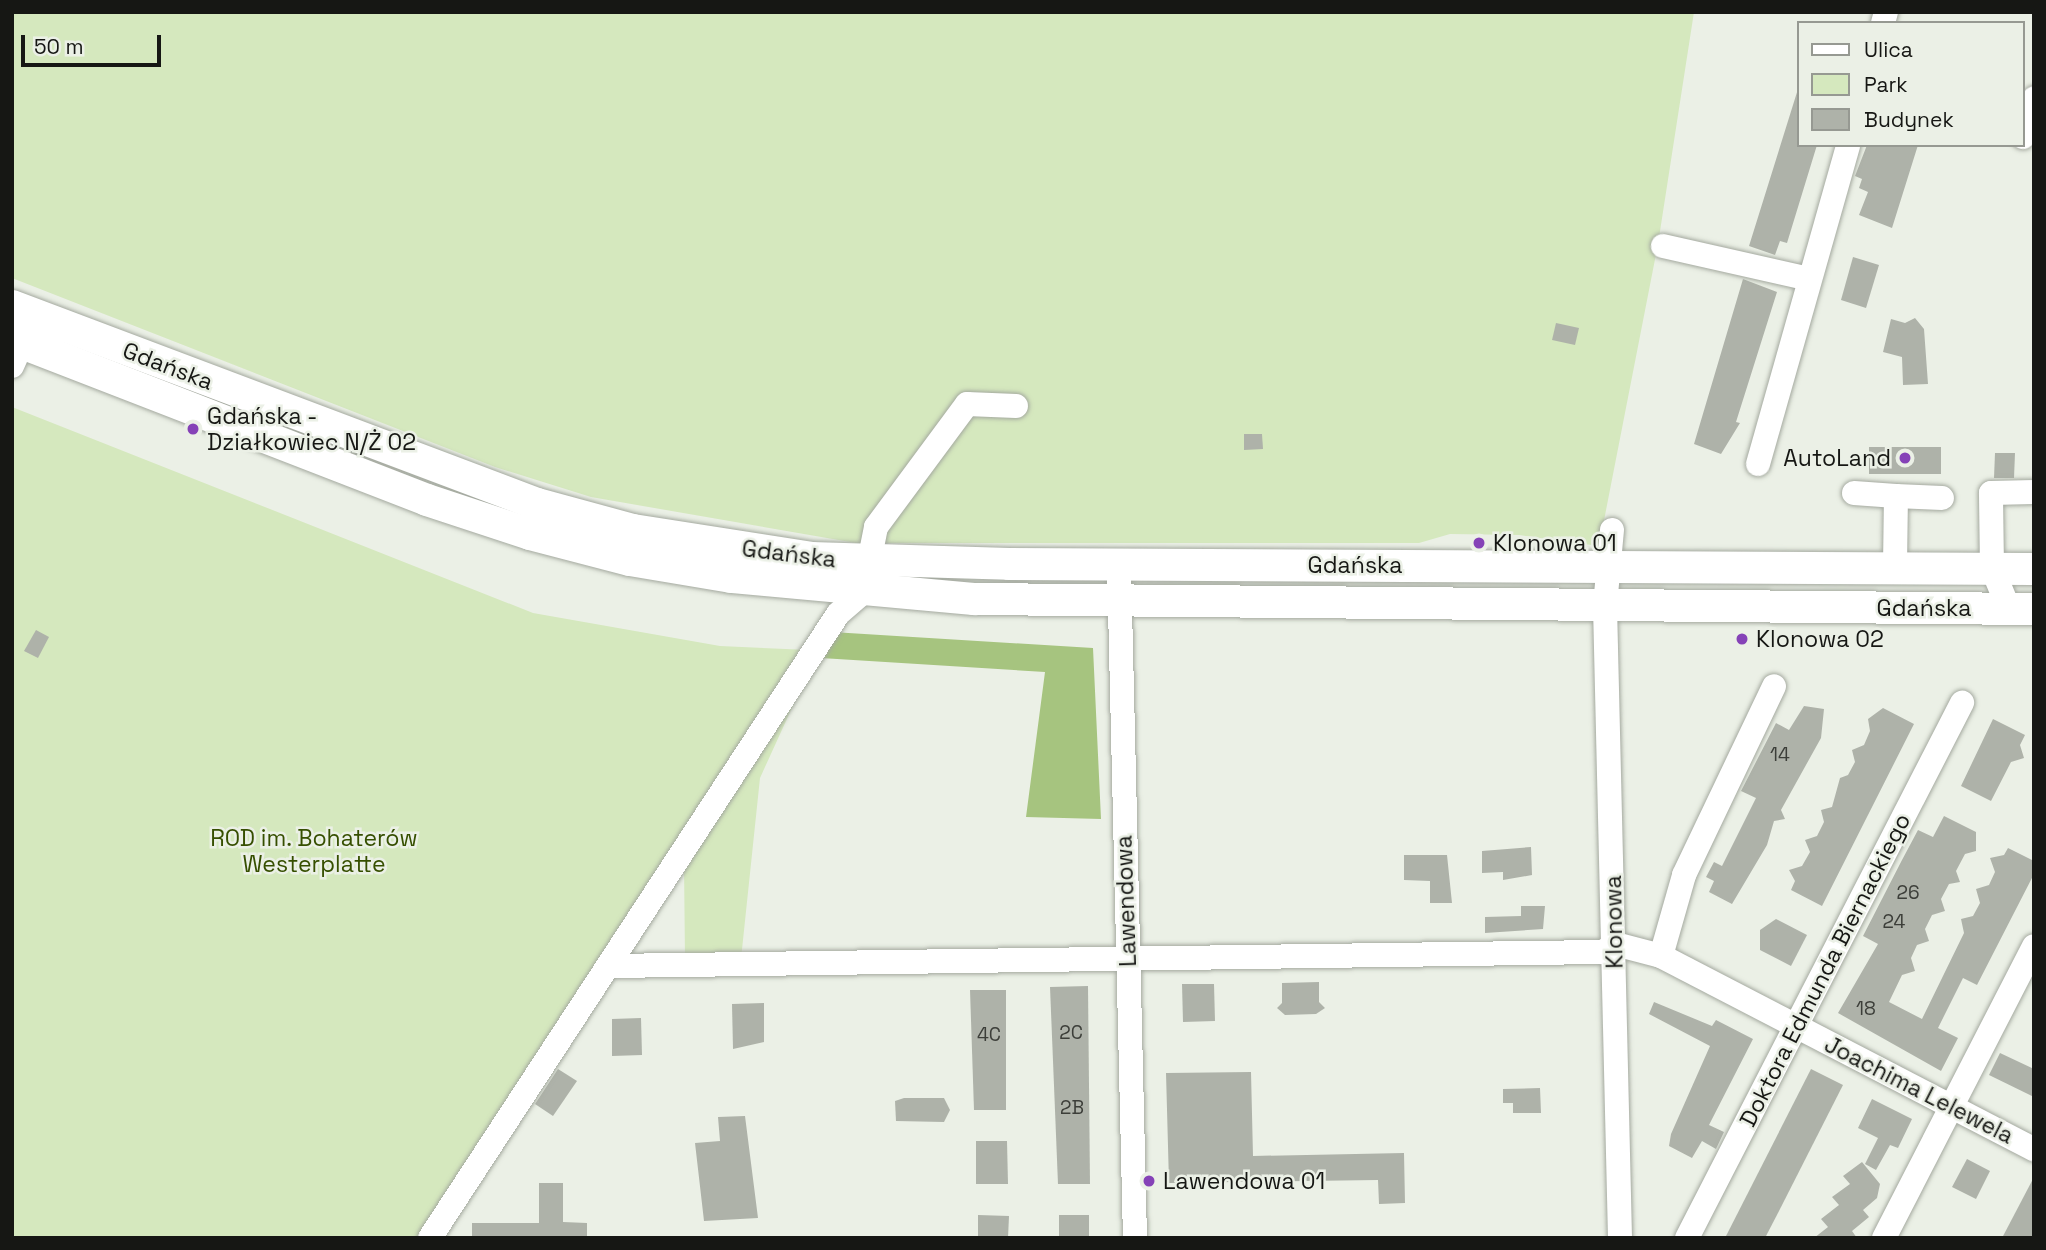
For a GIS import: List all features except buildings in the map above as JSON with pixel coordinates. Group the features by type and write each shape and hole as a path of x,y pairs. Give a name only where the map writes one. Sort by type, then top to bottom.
{"main road":[{"name":"Gdańska","path":"19,334 537,504 865,577 1118,602 2022,609"},
{"name":"Gdańska","path":"865,577 1119,565 1895,566 2034,569"}],"street":[{"path":"2025,130 2034,99"},
{"path":"1758,464 1847,147"},
{"path":"1663,246 1809,279"},
{"path":"430,1238 838,614 865,577 876,527 967,404 1016,406"},
{"path":"2022,609 1992,568 1991,493 2034,492"},
{"path":"1854,494 1942,498"},
{"path":"1895,566 1896,496"},
{"path":"1605,606 1606,565 1612,530"},
{"name":"Lawendowa","path":"1119,565 1135,1238"},
{"name":"Klonowa","path":"1605,606 1620,1238"},
{"path":"1661,956 1684,875 1774,686"},
{"name":"Doktora Edmunda Biernackiego","path":"1687,1238 1962,703"},
{"path":"610,966 1604,952 1615,944"},
{"name":"Joachima Lelewela","path":"1615,944 1661,956 2034,1149"},
{"path":"1884,1238 2034,946"}],"green space":[{"path":"12,12 1694,12 1658,244 1599,546 1519,535 1450,534 1419,543 856,543 591,497 495,467 12,278"},
{"name":"ROD im. Bohaterów Westerplatte","path":"12,407 533,613 720,646 809,650 421,1238 12,1238"},
{"path":"832,632 1093,648 1101,819 1026,817 1045,672 821,658"},
{"path":"801,688 760,778 741,959 685,959 684,865"}],"place":[{"name":"Gdańska - Działkowiec N/Ż 02","path":"193,429"},
{"name":"AutoLand","path":"1905,458"},
{"name":"Klonowa 01","path":"1479,543"},
{"name":"Klonowa 02","path":"1742,639"},
{"name":"Lawendowa 01","path":"1149,1181"}]}
